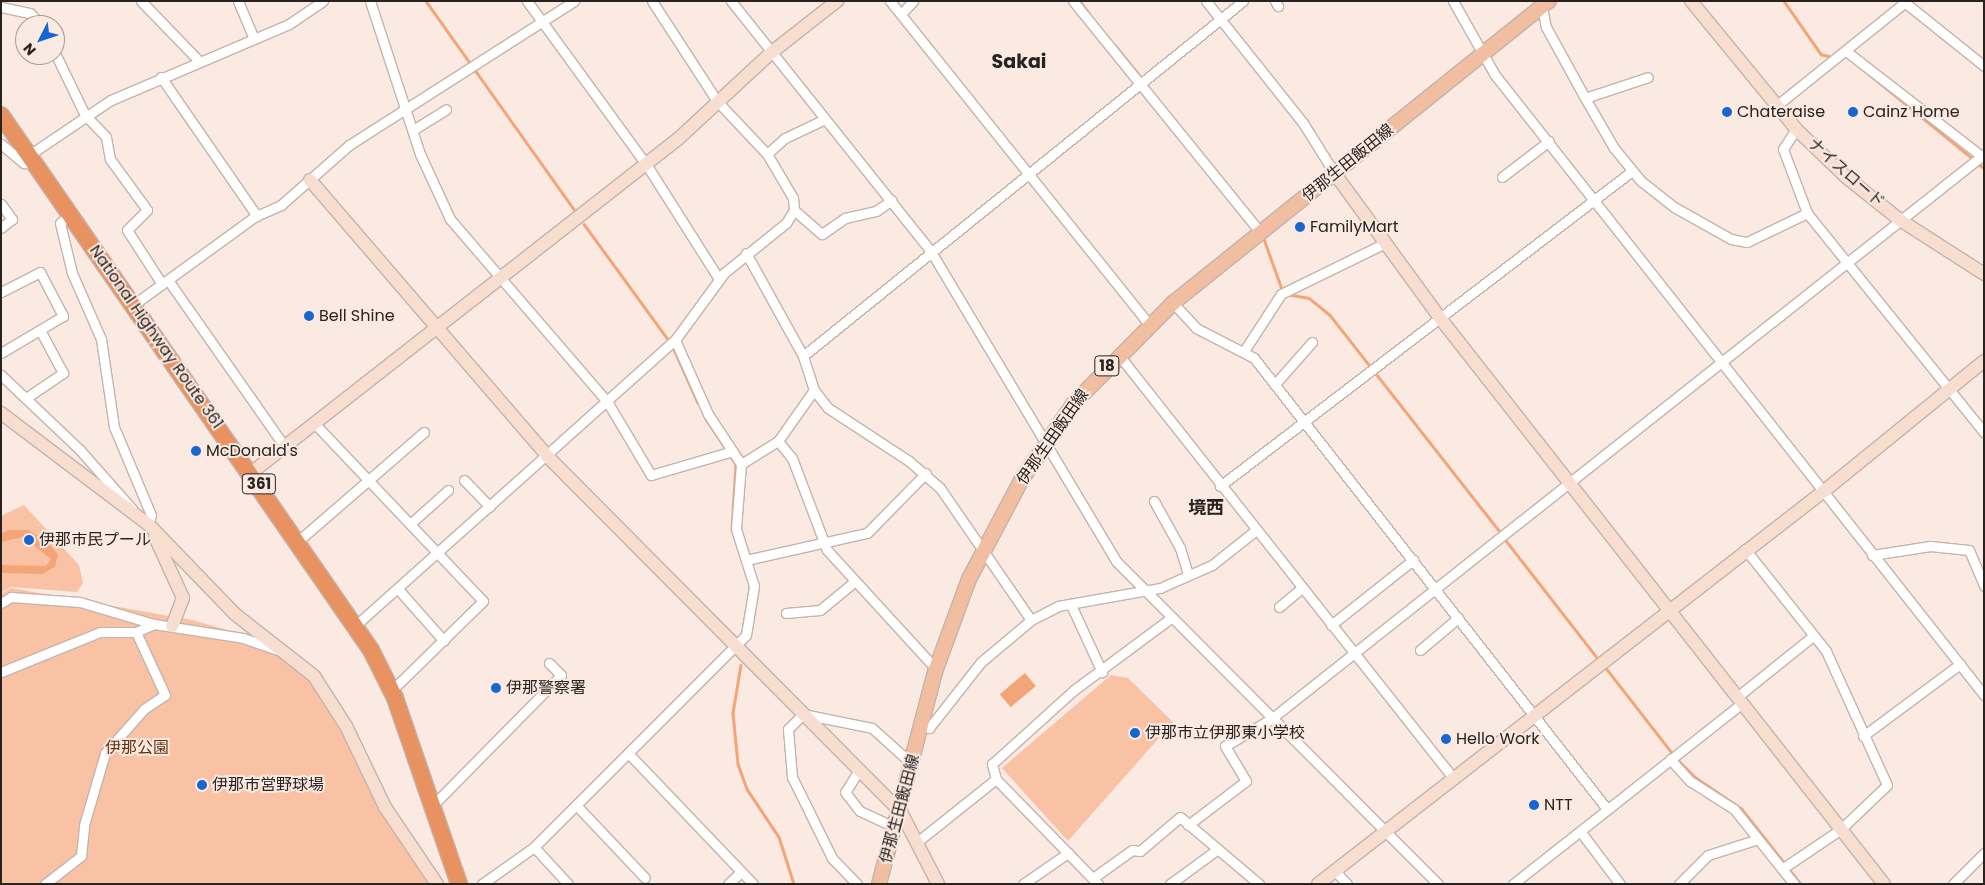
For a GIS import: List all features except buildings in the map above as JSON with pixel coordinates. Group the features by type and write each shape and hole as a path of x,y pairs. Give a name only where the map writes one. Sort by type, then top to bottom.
{"highway":[{"name":"National Highway Route 361","path":"1,115 356,625 392,690 434,804 459,884"}],"main road":[{"name":"伊那生田飯田線","path":"879,884 901,812 936,669 983,551 1044,444 1118,354 1172,303 1484,55 1545,4"}],"street":[{"path":"141,1 198,60"},
{"path":"238,1 253,37"},
{"path":"1,144 24,163 33,160 85,115 198,60 289,24 323,1"},
{"path":"370,1 413,130 450,219 608,402 651,475 730,452"},
{"path":"527,1 646,164 720,279"},
{"path":"132,305 257,216 281,205 349,144 574,1"},
{"path":"356,625 672,343 720,279 746,253 786,223 794,210 793,198 767,154 717,101 652,1"},
{"path":"731,1 892,200 930,250 1044,444 1116,561 1141,590 1438,884"},
{"path":"251,473 646,164 772,52 836,1"},
{"path":"890,1 1149,324"},
{"path":"901,14 914,1"},
{"path":"1073,1 1141,81 1260,233"},
{"path":"1206,1 1303,123 1383,244 1667,610 1884,884"},
{"path":"803,356 930,250 1243,1"},
{"path":"1453,1 1484,55 1548,141 1724,362 1872,555 1984,695"},
{"name":"ナイスロード","path":"1691,1 1796,129 1900,220 1984,274"},
{"path":"1776,106 1904,2 1984,66"},
{"path":"1545,4 1546,27 1585,98 1632,171 1674,207 1732,239 1747,242 1807,213"},
{"path":"1,7 32,15"},
{"path":"1188,824 1246,781 1225,746 1271,719 1435,588 1570,485 1848,265 1900,220 1983,156 1846,51"},
{"path":"61,65 85,115 106,138 110,159 147,210 127,230 285,447"},
{"path":"161,77 257,216"},
{"path":"1585,98 1648,77"},
{"path":"413,130 446,109"},
{"path":"767,154 784,138 825,119"},
{"path":"1796,129 1783,149 1807,213 1984,432"},
{"path":"1502,177 1548,141"},
{"path":"1220,486 1306,423 1594,197 1632,171"},
{"path":"310,180 547,456 734,648 901,812 938,884"},
{"path":"794,210 822,234 845,218 876,211 892,200"},
{"path":"1,204 12,219 1,228"},
{"path":"70,214 60,223 72,273 101,339 114,427 151,515 143,521"},
{"path":"1244,351 1283,293 1383,244"},
{"path":"746,253 803,356 814,390 842,419 926,473 1031,620"},
{"path":"1,292 40,272 63,316 1,353"},
{"path":"1172,303 1196,328 1244,351 1275,384 1607,809"},
{"path":"26,398 63,373 40,330"},
{"path":"1275,384 1312,342"},
{"path":"482,884 534,847 746,635 754,586 736,529 741,464 730,452 708,414 672,343"},
{"path":"1118,354 1220,486 1454,779"},
{"path":"1318,884 1336,872 1667,610 1824,492 1950,391 1984,361"},
{"path":"1,375 80,450 143,521 235,614 314,676 330,700 385,807 437,884"},
{"path":"741,464 778,441 814,390"},
{"path":"1,413 143,521 181,591 180,614 172,626"},
{"path":"315,424 484,601 392,690"},
{"path":"297,542 424,432"},
{"path":"778,441 792,458 825,544 854,582 936,669"},
{"path":"746,560 825,544 867,533 926,473"},
{"path":"464,480 490,507"},
{"path":"410,524 448,490"},
{"path":"1154,501 1180,548 1188,575"},
{"path":"922,725 930,728 981,662 1031,620 1071,605 1141,590 1160,588 1212,565 1256,530"},
{"path":"1872,555 1930,546 1969,550 1983,582"},
{"path":"1746,550 1826,651 1863,736 1887,785 1841,829 1785,868"},
{"path":"1331,625 1414,560"},
{"path":"786,613 820,610 854,582"},
{"path":"1278,606 1302,588"},
{"path":"398,589 444,641"},
{"path":"1,603 11,597 80,602 154,624 243,638 284,652"},
{"path":"1071,605 1102,672"},
{"path":"1171,618 1102,672 1074,690 992,764 996,779 1095,881 1132,850 1140,851 1180,817 1259,884"},
{"path":"1420,650 1458,618"},
{"path":"1,672 100,632 136,632 154,624"},
{"path":"45,884 81,856 84,825 105,753 144,709 165,695 136,632"},
{"path":"1513,884 1673,757 1813,636"},
{"path":"434,804 561,675 549,663"},
{"path":"1863,736 1960,664"},
{"path":"802,714 872,728 912,764"},
{"path":"802,714 788,729 792,777 832,858 857,884"},
{"path":"628,753 740,873 753,884"},
{"path":"1673,757 1690,781 1728,803 1785,868 1794,884"},
{"path":"859,770 846,784 845,792 860,811 896,828"},
{"path":"918,842 996,779"},
{"path":"576,805 645,878"},
{"path":"1580,831 1620,884"},
{"path":"1679,884 1708,855 1758,839"},
{"path":"534,847 568,884"},
{"path":"1170,884 1218,849"},
{"path":"1023,884 1068,853"},
{"path":"1953,884 1984,853"},
{"path":"1336,872 1347,884"},
{"path":"728,884 740,873"}],"green space":[{"name":"伊那市民プール","path":"24,505 79,565 83,583 77,592 11,587 1,593 1,516"},
{"name":"伊那公園","path":"11,588 192,620 288,647 318,673 389,805 440,884 1,884 1,594"},
{"path":"1111,675 1128,678 1173,722 1068,841 1002,768"}],"shaded area":[{"path":"8,530 28,530 45,540 58,554 55,567 42,574 1,573 1,565 46,566 51,559 23,537 1,542 1,534"},
{"path":"1025,673 1036,686 1011,707 1000,694"}],"waterway":[{"path":"426,1 574,209"},
{"path":"1080,1 1089,13"},
{"path":"1784,1 1821,54 1832,57"},
{"path":"1115,45 1139,75"},
{"path":"1859,66 1973,159"},
{"path":"1977,163 1984,168"},
{"path":"584,224 670,342"},
{"path":"1264,239 1283,292"},
{"path":"1287,294 1309,298 1330,315 1501,533"},
{"path":"673,347 698,403"},
{"path":"706,419 727,450"},
{"path":"730,455 736,464 732,530"},
{"path":"1504,538 1596,656"},
{"path":"742,633 750,585"},
{"path":"741,665 733,713 738,764 747,789 779,837 794,884"},
{"path":"1606,668 1673,754"},
{"path":"1676,758 1695,777 1742,809 1801,884"}],"place":[{"name":"Chateraise","path":"1727,112"},
{"name":"Cainz Home","path":"1853,112"},
{"name":"FamilyMart","path":"1300,227"},
{"name":"Bell Shine","path":"309,316"},
{"name":"McDonald's","path":"196,451"},
{"name":"伊那市民プール","path":"29,540"},
{"name":"伊那警察署","path":"496,688"},
{"name":"伊那市立伊那東小学校","path":"1135,733"},
{"name":"Hello Work","path":"1446,739"},
{"name":"伊那市営野球場","path":"202,785"},
{"name":"NTT","path":"1534,805"}],"district":[{"name":"Sakai","path":"1019,62"},
{"name":"境西","path":"1206,508"}]}
